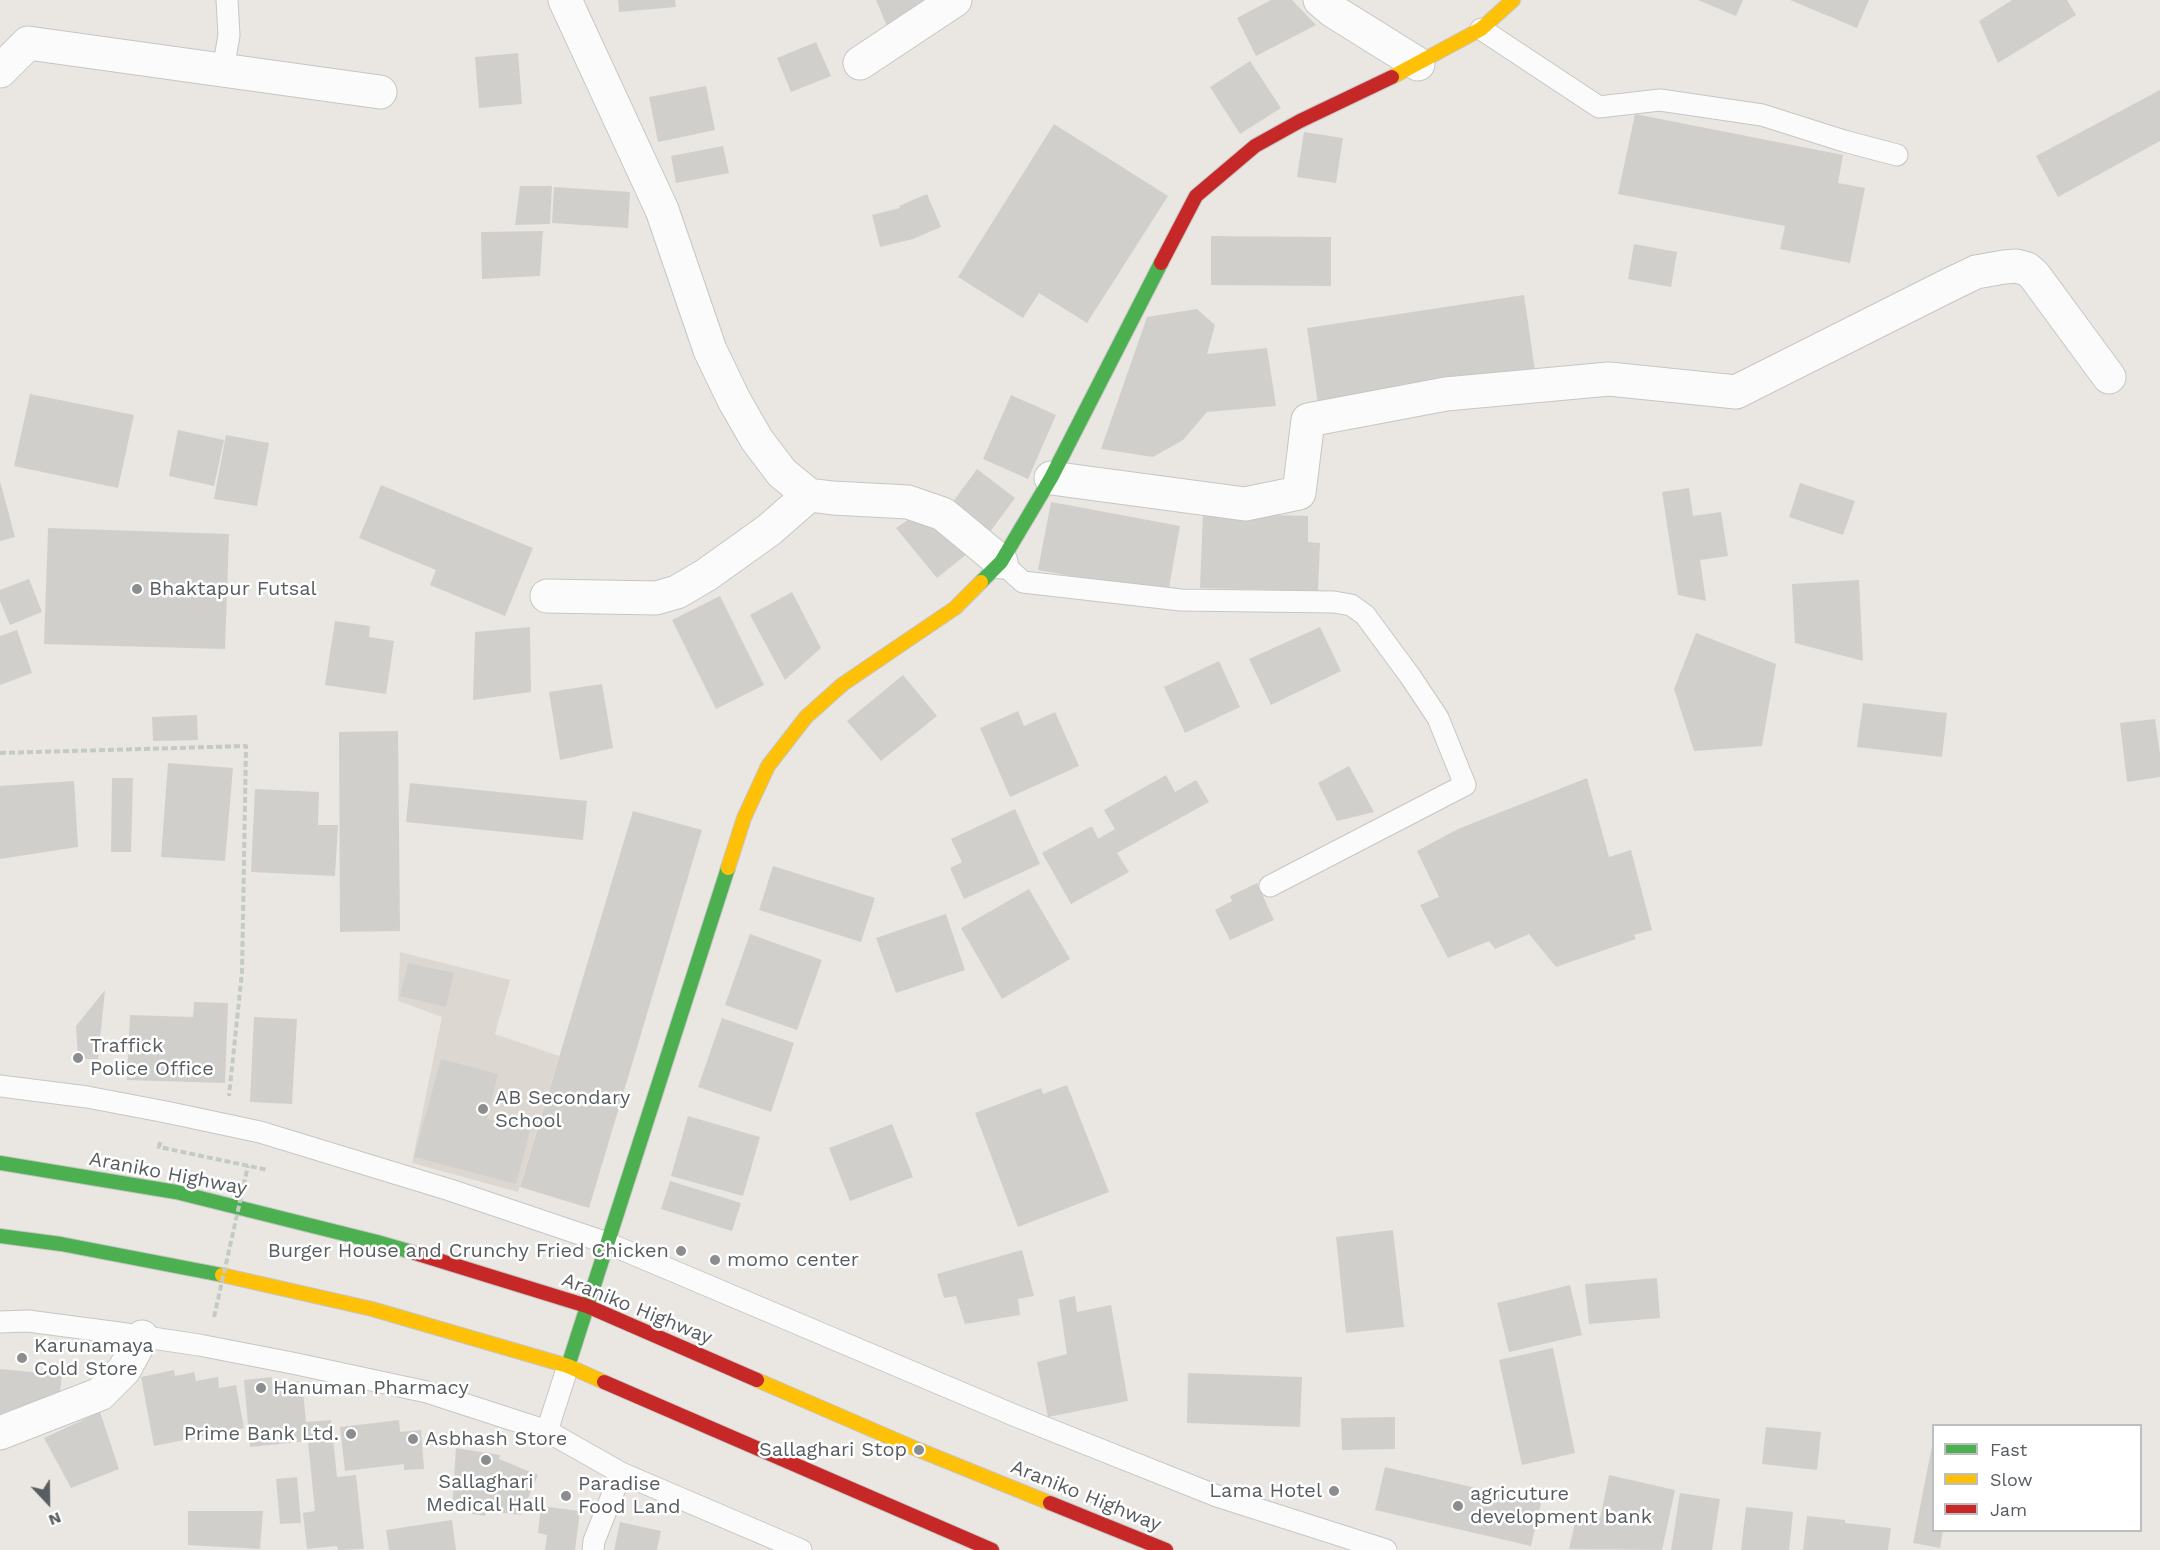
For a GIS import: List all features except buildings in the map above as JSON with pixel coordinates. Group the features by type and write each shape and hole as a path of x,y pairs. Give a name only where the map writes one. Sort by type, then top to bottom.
{"main road":[{"path":"567,1366 744,818 768,766 806,717 843,684 955,608 1001,562 1051,478 1196,196 1256,146 1300,121 1418,64 1481,29 1513,0"},
{"name":"Araniko Highway","path":"0,1163 176,1192 377,1242 587,1306 919,1450 1166,1550"},
{"path":"0,1236 61,1244 193,1268 372,1309 567,1366 992,1550"}],"street":[{"path":"565,0 662,210 710,350 734,400 757,440 782,473 809,495 908,502 943,514 1001,562"},
{"path":"860,63 955,0"},
{"path":"1320,0 1333,11 1418,64"},
{"path":"0,71 28,43 380,92"},
{"path":"1051,478 1245,504 1299,493 1308,420 1446,394 1609,379 1736,392 1976,272 2004,267 2016,266 2027,269 2034,275 2109,377"},
{"path":"547,596 656,598 677,592 706,575 769,530 809,495"},
{"path":"0,1433 100,1394 124,1370 142,1337"}],"lane":[{"path":"223,70 229,35 227,0"},
{"path":"1481,29 1599,106 1660,100 1762,115 1897,155"},
{"path":"1001,562 1023,582 1181,600 1334,602 1352,605 1365,615 1438,718 1465,785 1270,886"},
{"path":"0,1086 87,1098 260,1132 450,1190 607,1243 1016,1416 1196,1488 1386,1550"},
{"path":"0,1322 28,1321 142,1337 292,1364 427,1392 547,1431 621,1473 801,1550"},
{"path":"547,1431 567,1366"},
{"path":"593,1550 594,1540 621,1473"}],"path":[{"path":"0,753 246,746 242,972 226,1125"},
{"path":"159,1147 270,1170"},
{"path":"214,1317 248,1166"}],"shaded area":[{"name":"AB Secondary School","path":"400,952 510,980 495,1034 559,1056 518,1192 412,1163 442,1017 398,1001"}],"traffic: fast":[{"path":"981,582 1001,562 1051,478 1161,263"},
{"path":"568,1366 728,868"},
{"path":"0,1163 176,1192 415,1253"},
{"path":"0,1236 61,1244 222,1275"}],"traffic: slow":[{"path":"1392,77 1481,29 1513,0"},
{"path":"728,868 744,818 768,766 806,717 843,684 955,608 981,582"},
{"path":"222,1275 372,1309 568,1366 604,1382"},
{"path":"757,1380 919,1450 1050,1503"}],"traffic: jam":[{"path":"1161,263 1196,196 1255,146 1300,121 1392,77"},
{"path":"415,1253 587,1306 757,1380"},
{"path":"604,1382 992,1550"},
{"path":"1050,1503 1166,1550"}],"place":[{"name":"Bhaktapur Futsal","path":"137,589"},
{"name":"Traffick Police Office","path":"78,1058"},
{"name":"AB Secondary School","path":"483,1109"},
{"name":"Burger House and Crunchy Fried Chicken","path":"681,1251"},
{"name":"momo center","path":"715,1260"},
{"name":"Karunamaya Cold Store","path":"22,1358"},
{"name":"Hanuman Pharmacy","path":"261,1388"},
{"name":"Prime Bank Ltd.","path":"351,1434"},
{"name":"Asbhash Store","path":"413,1439"},
{"name":"Sallaghari Stop","path":"919,1450"},
{"name":"Sallaghari Medical Hall","path":"486,1460"},
{"name":"Lama Hotel","path":"1334,1491"},
{"name":"Paradise Food Land","path":"566,1496"},
{"name":"agricuture development bank","path":"1458,1506"}]}
